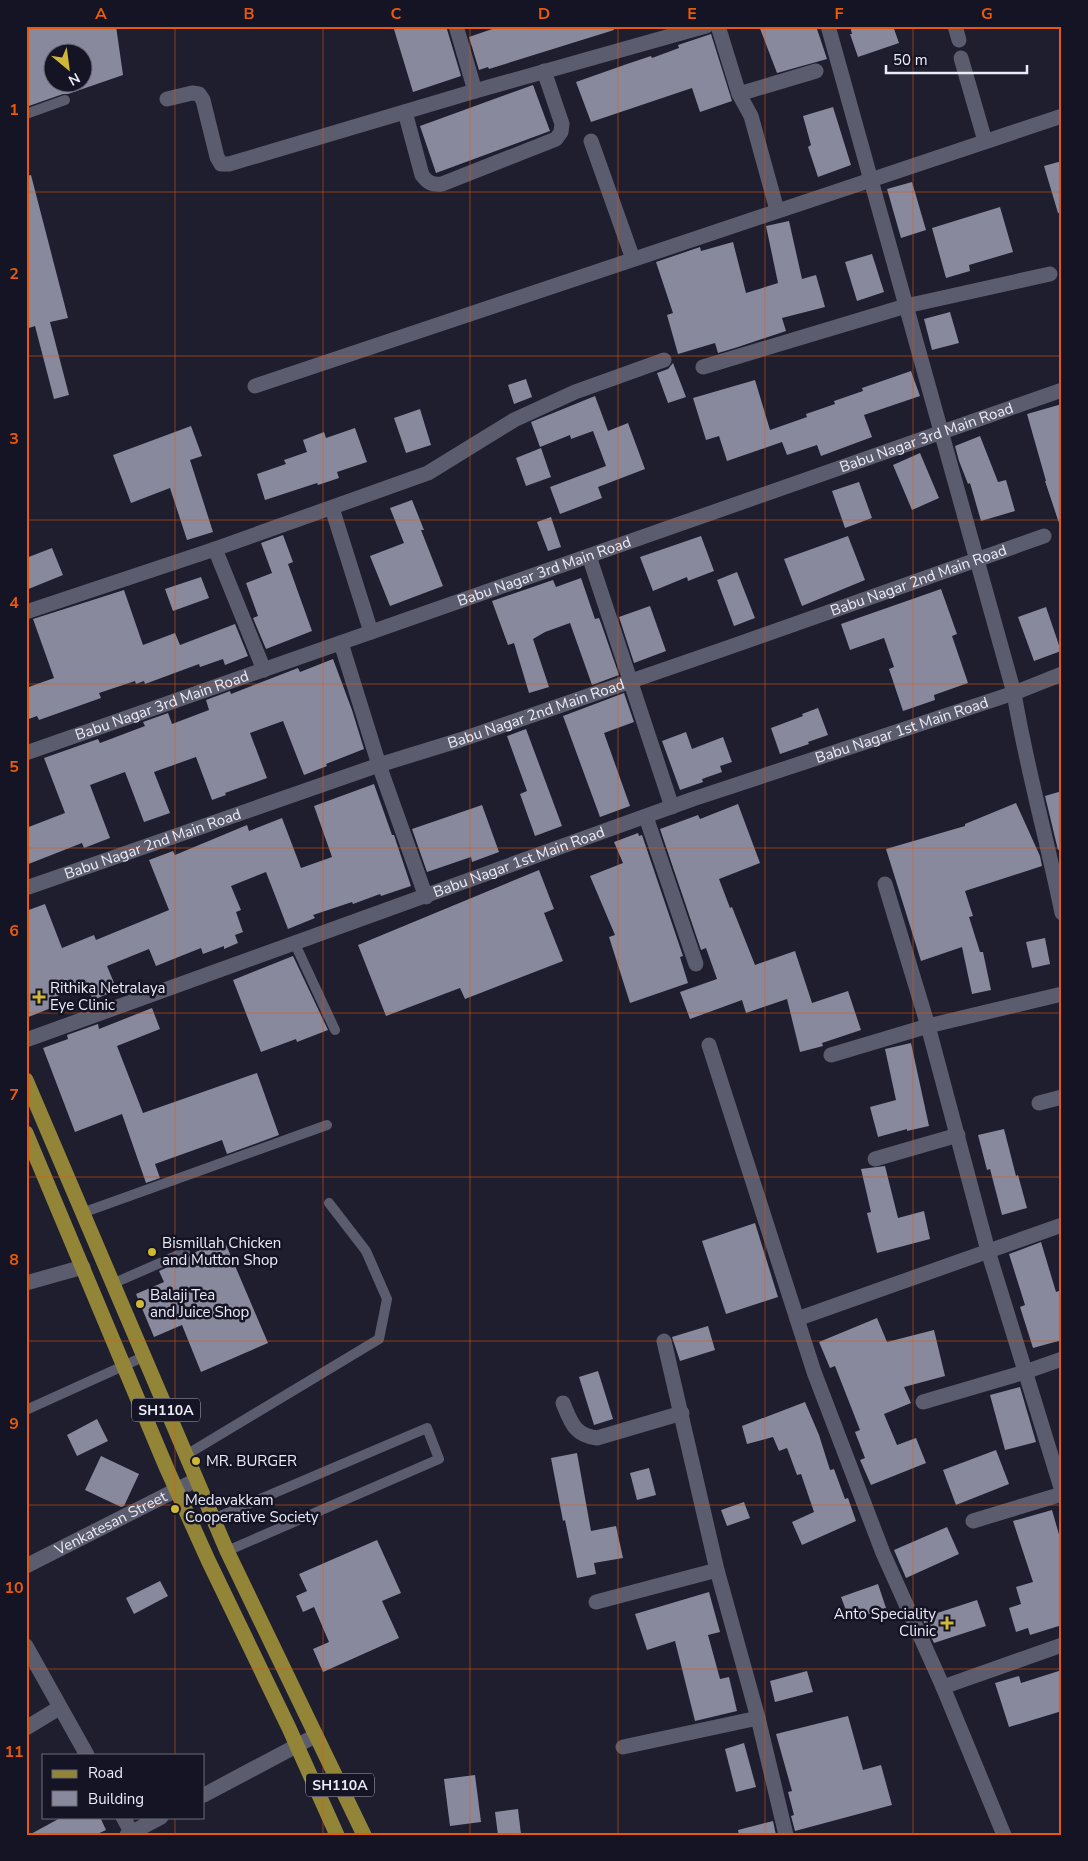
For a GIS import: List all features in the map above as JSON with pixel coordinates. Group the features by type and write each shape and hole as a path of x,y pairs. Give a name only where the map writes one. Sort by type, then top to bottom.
{"main road":[{"name":"SH110A","path":"26,1080 212,1519 364,1835"},
{"name":"SH110A","path":"26,1133 177,1490 337,1835"}],"street":[{"path":"456,26 475,91"},
{"path":"167,99 192,93 198,94 203,100 217,158 221,164 229,164 475,91 706,26"},
{"path":"718,26 739,94 750,116 777,210"},
{"path":"828,26 1014,692 1018,719 1050,852 1062,912"},
{"path":"961,58 985,141"},
{"path":"739,94 816,71"},
{"path":"406,112 422,175 427,181 434,184 442,184 556,139 562,124 544,72"},
{"path":"255,386 1062,116"},
{"path":"591,141 633,259"},
{"path":"703,367 906,306 1050,274"},
{"path":"26,612 215,549 428,473 514,420 575,392 664,360"},
{"name":"Babu Nagar 3rd Main Road","path":"26,753 1062,390"},
{"path":"332,508 372,632"},
{"name":"Babu Nagar 2nd Main Road","path":"26,888 379,765 460,740 630,682 1044,536"},
{"path":"215,549 264,670"},
{"path":"589,556 672,807"},
{"path":"341,643 379,765 426,896"},
{"name":"Babu Nagar 1st Main Road","path":"26,1040 672,807 1014,692 1062,674"},
{"path":"646,817 696,964"},
{"path":"885,884 928,1026 988,1251 1062,1493 973,1520"},
{"path":"831,1055 928,1026 1062,994"},
{"path":"709,1045 814,1372 883,1553 943,1686 1004,1835"},
{"path":"1039,1103 1062,1097"},
{"path":"875,1159 958,1135"},
{"path":"797,1319 1062,1225"},
{"path":"26,1282 82,1267"},
{"path":"664,1341 717,1570 758,1718 786,1835"},
{"path":"923,1402 1062,1359"},
{"path":"563,1404 572,1424 578,1432 596,1438 682,1413"},
{"name":"Venkatesan Street","path":"26,1566 196,1480"},
{"path":"596,1602 717,1570"},
{"path":"943,1686 1062,1645"},
{"path":"26,1646 86,1754"},
{"path":"26,1728 59,1708"},
{"path":"623,1747 758,1718"},
{"path":"205,1794 296,1744 315,1736"},
{"path":"123,1818 131,1834 159,1818"}],"lane":[{"path":"26,114 65,100"},
{"path":"296,944 335,1030"},
{"path":"82,1213 327,1125"},
{"path":"186,1455 379,1339 387,1298 366,1251 329,1203"},
{"path":"112,1284 185,1252"},
{"path":"26,1410 143,1357"},
{"path":"212,1519 427,1428 439,1459 227,1552"}],"building":[{"path":"26,26 116,26 123,75 92,86 92,42 42,42 42,92 74,92 26,107"},
{"path":"393,26 446,26 461,76 413,92"},
{"path":"501,26 613,26 614,30 489,69 488,67 479,70 469,37"},
{"path":"759,26 816,26 827,59 777,73"},
{"path":"850,26 893,26 899,43 858,57 850,34 852,34"},
{"path":"711,34 732,101 700,112 692,88 591,122 576,82 651,56 652,58 679,48 678,45"},
{"path":"533,85 550,131 436,173 420,126"},
{"path":"833,107 851,165 818,177 808,147 811,145 803,116"},
{"path":"1062,161 1062,213 1058,213 1044,166"},
{"path":"31,175 68,318 50,322 69,395 54,399 35,326 26,329 26,176"},
{"path":"912,182 926,230 901,238 887,189"},
{"path":"1000,207 1013,252 969,265 970,271 946,278 932,228"},
{"path":"789,221 802,279 816,275 825,307 782,318 786,331 738,347 718,353 715,343 678,354 667,315 673,313 656,262 700,247 701,251 733,242 746,293 778,283 766,226"},
{"path":"872,254 884,292 857,301 845,262"},
{"path":"950,312 959,343 932,350 924,319"},
{"path":"673,363 686,397 668,403 657,373 668,369"},
{"path":"911,371 920,396 864,415 872,437 821,456 817,445 787,455 782,442 727,461 719,436 706,440 693,398 755,380 770,430 807,417 806,414 835,404 834,401 863,391 862,388"},
{"path":"526,379 532,397 514,404 508,385"},
{"path":"595,396 608,431 628,423 645,469 598,487 602,498 560,514 550,487 606,466 593,431 571,439 570,435 540,447 531,422"},
{"path":"1062,404 1062,523 1059,523 1045,481 1027,414"},
{"path":"420,409 431,445 406,453 394,418"},
{"path":"191,426 202,456 190,460 213,532 187,540 170,488 131,503 113,455"},
{"path":"355,428 367,462 337,472 339,478 265,500 257,474 286,464 284,460 307,452 303,440 324,432 326,438"},
{"path":"980,436 998,482 1006,480 1015,511 981,521 970,483 968,484 955,446"},
{"path":"541,448 551,477 526,486 516,458"},
{"path":"920,453 939,498 912,510 893,465"},
{"path":"859,482 872,518 845,528 832,491"},
{"path":"412,500 424,530 421,530 443,586 390,606 370,556 404,543 390,508"},
{"path":"551,517 561,547 548,551 537,522"},
{"path":"283,535 293,562 288,564 312,631 266,649 253,618 258,616 246,583 272,573 261,543"},
{"path":"701,536 714,571 688,581 687,577 653,591 640,557"},
{"path":"848,536 865,580 802,606 784,559"},
{"path":"52,548 63,575 26,590 26,558"},
{"path":"737,572 755,618 734,626 717,580"},
{"path":"201,577 209,598 173,611 165,589"},
{"path":"581,578 595,619 599,618 601,623 619,675 592,685 570,623 545,632 533,639 549,687 529,693 514,643 508,645 492,601 553,580 556,587"},
{"path":"941,589 957,634 952,636 968,683 934,695 935,700 903,711 889,669 894,667 884,638 850,650 841,624"},
{"path":"124,590 143,645 175,633 180,645 235,624 248,656 225,665 223,659 200,667 199,664 145,684 144,681 136,684 135,681 99,693 101,698 39,720 37,716 26,720 26,688 54,678 33,619"},
{"path":"650,606 666,651 634,663 619,617"},
{"path":"1046,607 1061,651 1034,661 1018,617"},
{"path":"333,659 364,749 304,775 283,721 250,733 267,778 225,793 226,795 212,800 196,757 154,772 170,813 144,822 125,772 90,785 110,838 84,848 82,843 26,865 26,828 65,813 44,758 98,739 100,743 145,726 143,722 168,713 172,724 209,710 206,700 230,691 231,694 298,668 300,672"},
{"path":"624,693 634,722 604,733 630,806 600,817 563,716"},
{"path":"818,708 828,735 780,754 771,728"},
{"path":"526,729 562,826 535,836 520,794 527,791 507,736"},
{"path":"686,732 692,749 723,737 732,762 720,766 722,772 702,779 703,782 680,790 662,741"},
{"path":"374,784 411,886 313,915 315,918 288,929 266,872 231,886 241,910 236,912 243,932 235,935 238,943 224,949 224,946 203,954 201,948 156,966 149,949 107,966 117,990 93,1000 86,984 53,998 56,1006 26,1018 26,911 45,904 62,948 94,935 96,940 169,910 149,860 173,851 175,855 247,825 249,831 282,818 301,868 332,857 314,806"},
{"path":"1062,791 1062,849 1058,850 1045,796"},
{"path":"1016,803 1040,856 1042,866 965,891 973,916 969,917 980,952 983,952 991,990 972,994 962,947 921,961 886,849 965,826 965,824"},
{"path":"738,804 760,863 719,879 755,965 795,951 812,1003 848,991 861,1030 822,1043 823,1046 800,1052 787,999 746,1013 742,1000 690,1019 680,992 717,979 706,948 701,950 660,829 698,815 700,819"},
{"path":"482,805 499,852 472,862 471,857 427,872 412,829"},
{"path":"638,833 639,836 642,835 683,956 680,957 688,983 630,1003 609,937 615,935 590,876 623,863 614,842"},
{"path":"539,870 554,909 544,913 563,961 465,999 460,988 386,1016 358,945"},
{"path":"1045,938 1050,964 1032,968 1026,942"},
{"path":"293,956 328,1030 297,1042 296,1039 261,1052 233,980"},
{"path":"152,1008 160,1029 117,1046 143,1113 257,1073 279,1135 227,1154 222,1140 155,1164 160,1178 146,1183 122,1114 75,1132 43,1048 68,1039 67,1035 98,1024 99,1029"},
{"path":"911,1043 929,1126 907,1131 907,1129 878,1137 870,1107 896,1100 885,1049"},
{"path":"1004,1129 1016,1176 1018,1175 1027,1208 1002,1215 990,1169 987,1170 978,1135"},
{"path":"885,1166 898,1218 924,1211 930,1239 877,1253 867,1213 871,1212 861,1169"},
{"path":"755,1223 778,1297 726,1314 702,1241"},
{"path":"224,1240 268,1343 201,1372 182,1325 154,1337 136,1294 164,1282 159,1271 188,1258 191,1254"},
{"path":"1041,1242 1056,1292 1062,1290 1062,1340 1033,1348 1020,1307 1025,1305 1009,1254"},
{"path":"877,1318 887,1342 934,1330 945,1376 904,1387 911,1403 884,1414 897,1445 916,1438 926,1463 871,1485 860,1460 865,1458 855,1432 860,1430 835,1366 830,1368 819,1342"},
{"path":"708,1326 715,1350 680,1361 672,1337"},
{"path":"598,1371 613,1419 594,1425 579,1377"},
{"path":"1020,1387 1036,1442 1005,1450 990,1395"},
{"path":"805,1402 819,1435 830,1470 834,1469 845,1499 848,1498 856,1521 802,1545 792,1522 814,1512 801,1474 797,1475 787,1448 779,1451 773,1437 747,1444 742,1426"},
{"path":"97,1419 108,1441 77,1456 67,1435"},
{"path":"996,1450 1009,1484 956,1505 943,1470"},
{"path":"577,1453 591,1531 616,1526 623,1558 594,1563 596,1574 577,1578 565,1520 563,1521 551,1458"},
{"path":"101,1456 139,1474 124,1506 121,1507 85,1490"},
{"path":"649,1468 656,1495 637,1500 630,1473"},
{"path":"744,1502 750,1518 727,1526 721,1510"},
{"path":"1052,1510 1062,1545 1062,1625 1030,1635 1028,1628 1016,1632 1009,1608 1021,1604 1016,1587 1033,1582 1013,1521"},
{"path":"947,1527 959,1554 906,1578 894,1550"},
{"path":"377,1540 401,1593 382,1601 399,1638 323,1672 313,1649 329,1642 314,1607 303,1612 296,1596 307,1591 299,1574"},
{"path":"160,1581 168,1596 134,1614 126,1598"},
{"path":"878,1584 886,1608 850,1621 841,1597"},
{"path":"709,1592 720,1632 708,1635 720,1679 729,1677 737,1711 695,1721 675,1641 647,1650 635,1614"},
{"path":"977,1600 986,1626 934,1643 922,1618"},
{"path":"1062,1670 1062,1711 1009,1727 995,1683 1019,1676 1021,1683"},
{"path":"807,1671 813,1692 775,1702 770,1681"},
{"path":"848,1716 863,1770 881,1765 892,1805 795,1831 791,1816 794,1815 788,1792 792,1791 776,1734"},
{"path":"744,1743 756,1787 736,1792 725,1749"},
{"path":"475,1775 481,1822 450,1826 444,1779"},
{"path":"518,1809 521,1834 498,1835 495,1812"},
{"path":"60,1818 100,1818 106,1830 95,1835 29,1835"},
{"path":"773,1821 776,1835 739,1835 738,1830"}],"place":[{"name":"Rithika Netralaya Eye Clinic","path":"39,997"},
{"name":"Bismillah Chicken and Mutton Shop","path":"152,1252"},
{"name":"Balaji Tea and Juice Shop","path":"140,1304"},
{"name":"MR. BURGER","path":"196,1461"},
{"name":"Medavakkam Cooperative Society","path":"175,1509"},
{"name":"Anto Speciality Clinic","path":"947,1623"}]}
